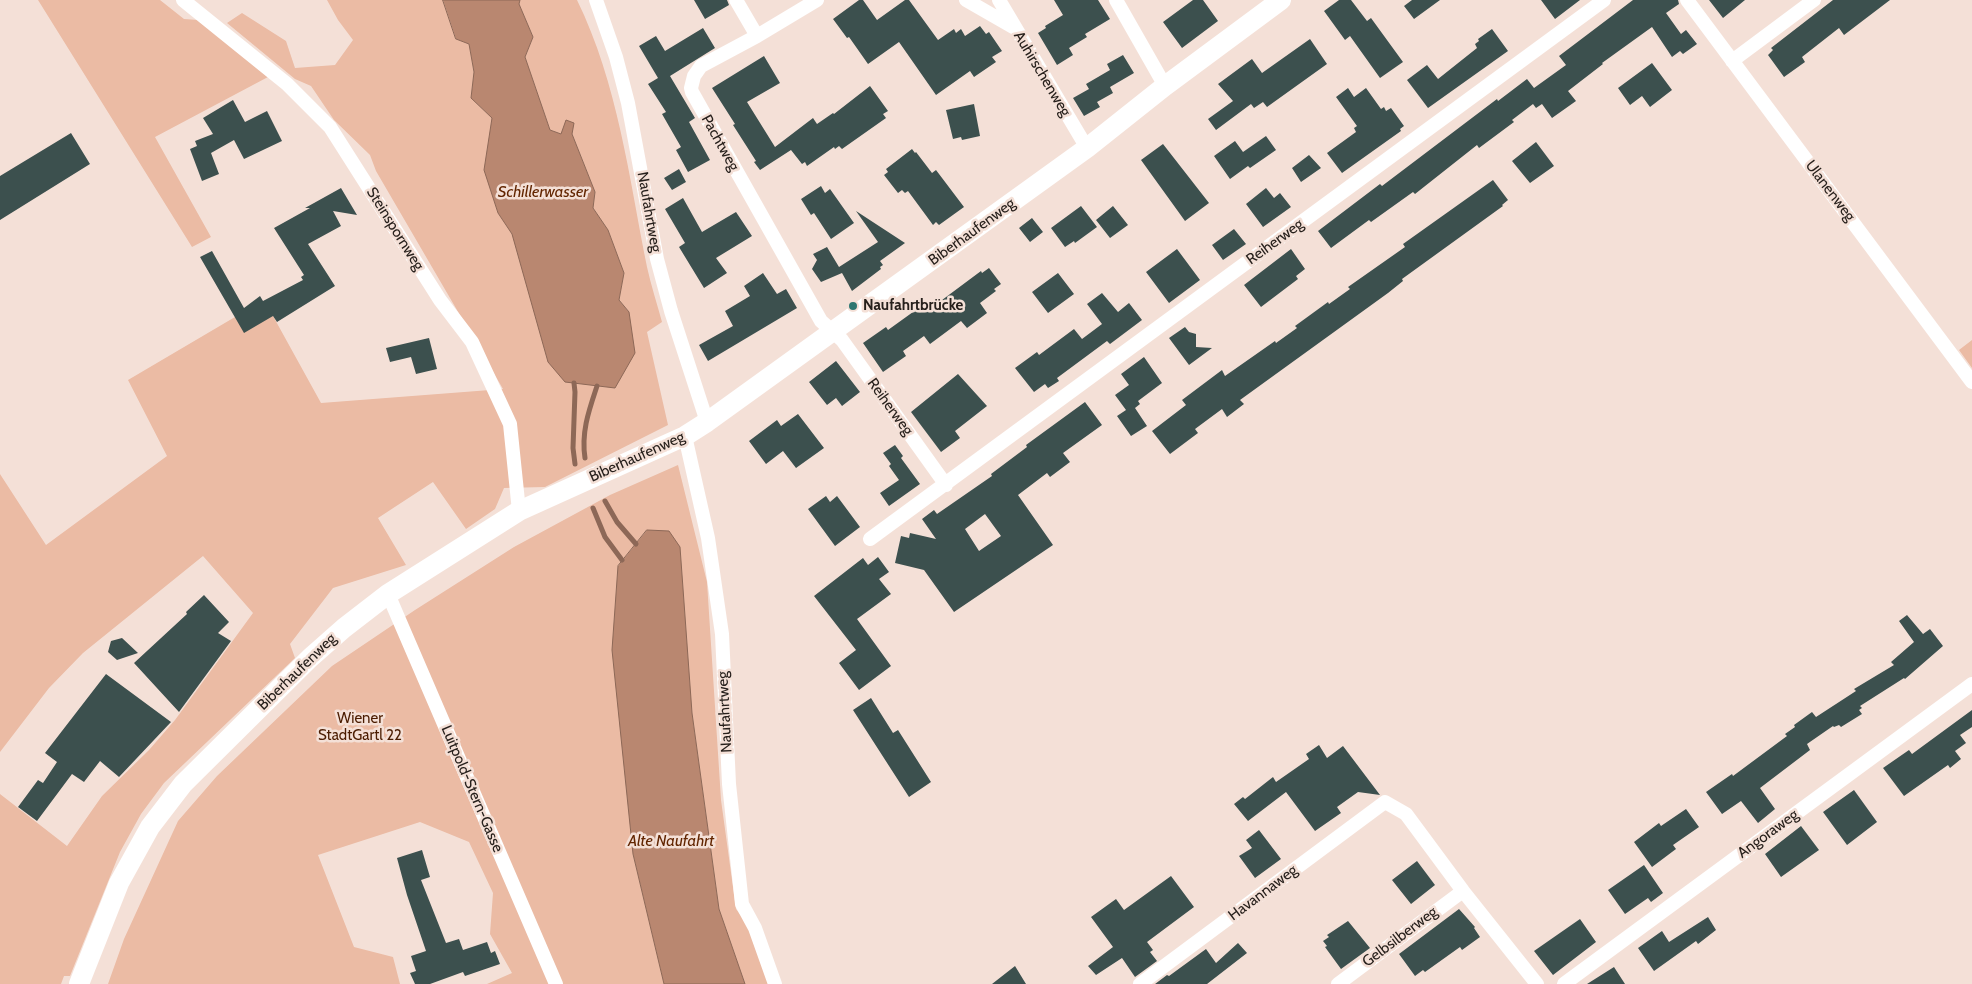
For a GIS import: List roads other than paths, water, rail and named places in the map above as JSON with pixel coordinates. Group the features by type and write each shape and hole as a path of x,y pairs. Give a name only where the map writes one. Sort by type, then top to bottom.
{"main road":[{"name":"Biberhaufenweg","path":"79,984 119,883 150,827 183,784 310,658 344,628 388,594 519,511 685,436 707,422 1087,148 1165,86 1281,0"}],"street":[{"name":"Steinspornweg","path":"183,0 286,84 330,127 440,300 472,342 510,424 519,511"},
{"name":"Naufahrtweg","path":"596,0 616,57 628,102 657,259 671,311 707,422"},
{"path":"736,0 757,36"},
{"name":"Pachtweg","path":"817,0 757,36 701,66 694,76 691,88 818,315 833,332"},
{"path":"966,0 1014,28"},
{"name":"Auhirschenweg","path":"999,0 1087,148"},
{"path":"1116,0 1165,86"},
{"name":"Reiherweg","path":"870,539 1604,0"},
{"name":"Ulanenweg","path":"1688,0 1972,382"},
{"path":"1732,61 1814,0"},
{"name":"Reiherweg","path":"833,332 842,340 946,485"},
{"name":"Naufahrtweg","path":"685,436 708,538 722,634 729,784 742,904 755,928 775,984"},
{"name":"Luitpold-Stern-Gasse","path":"388,594 556,984"},
{"name":"Angoraweg","path":"1564,984 1972,684"},
{"name":"Havannaweg","path":"1140,984 1385,802 1406,814 1463,891"},
{"path":"1463,891 1537,984"},
{"name":"Gelbsilberweg","path":"1338,984 1463,891"}],"water":[{"name":"Schillerwasser","path":"443,0 520,0 519,4 533,37 525,57 550,130 561,134 566,120 574,123 572,134 595,192 593,208 608,230 624,273 619,300 629,312 635,353 615,388 565,382 548,362 512,234 498,213 484,170 492,118 471,98 474,72 469,44 456,39"},
{"name":"Alte Naufahrt","path":"647,530 669,531 680,547 692,713 719,909 745,984 664,984 633,854 612,650 618,566"}],"waterway":[{"path":"574,383 573,448 575,464"},
{"path":"585,458 585,430 597,386"},
{"path":"605,501 617,522 636,544"},
{"path":"593,508 605,537 622,560"}],"place":[{"name":"Naufahrtbrücke","path":"853,306"}],"park label":[{"name":"Wiener StadtGartl 22","path":"360,728"}]}
